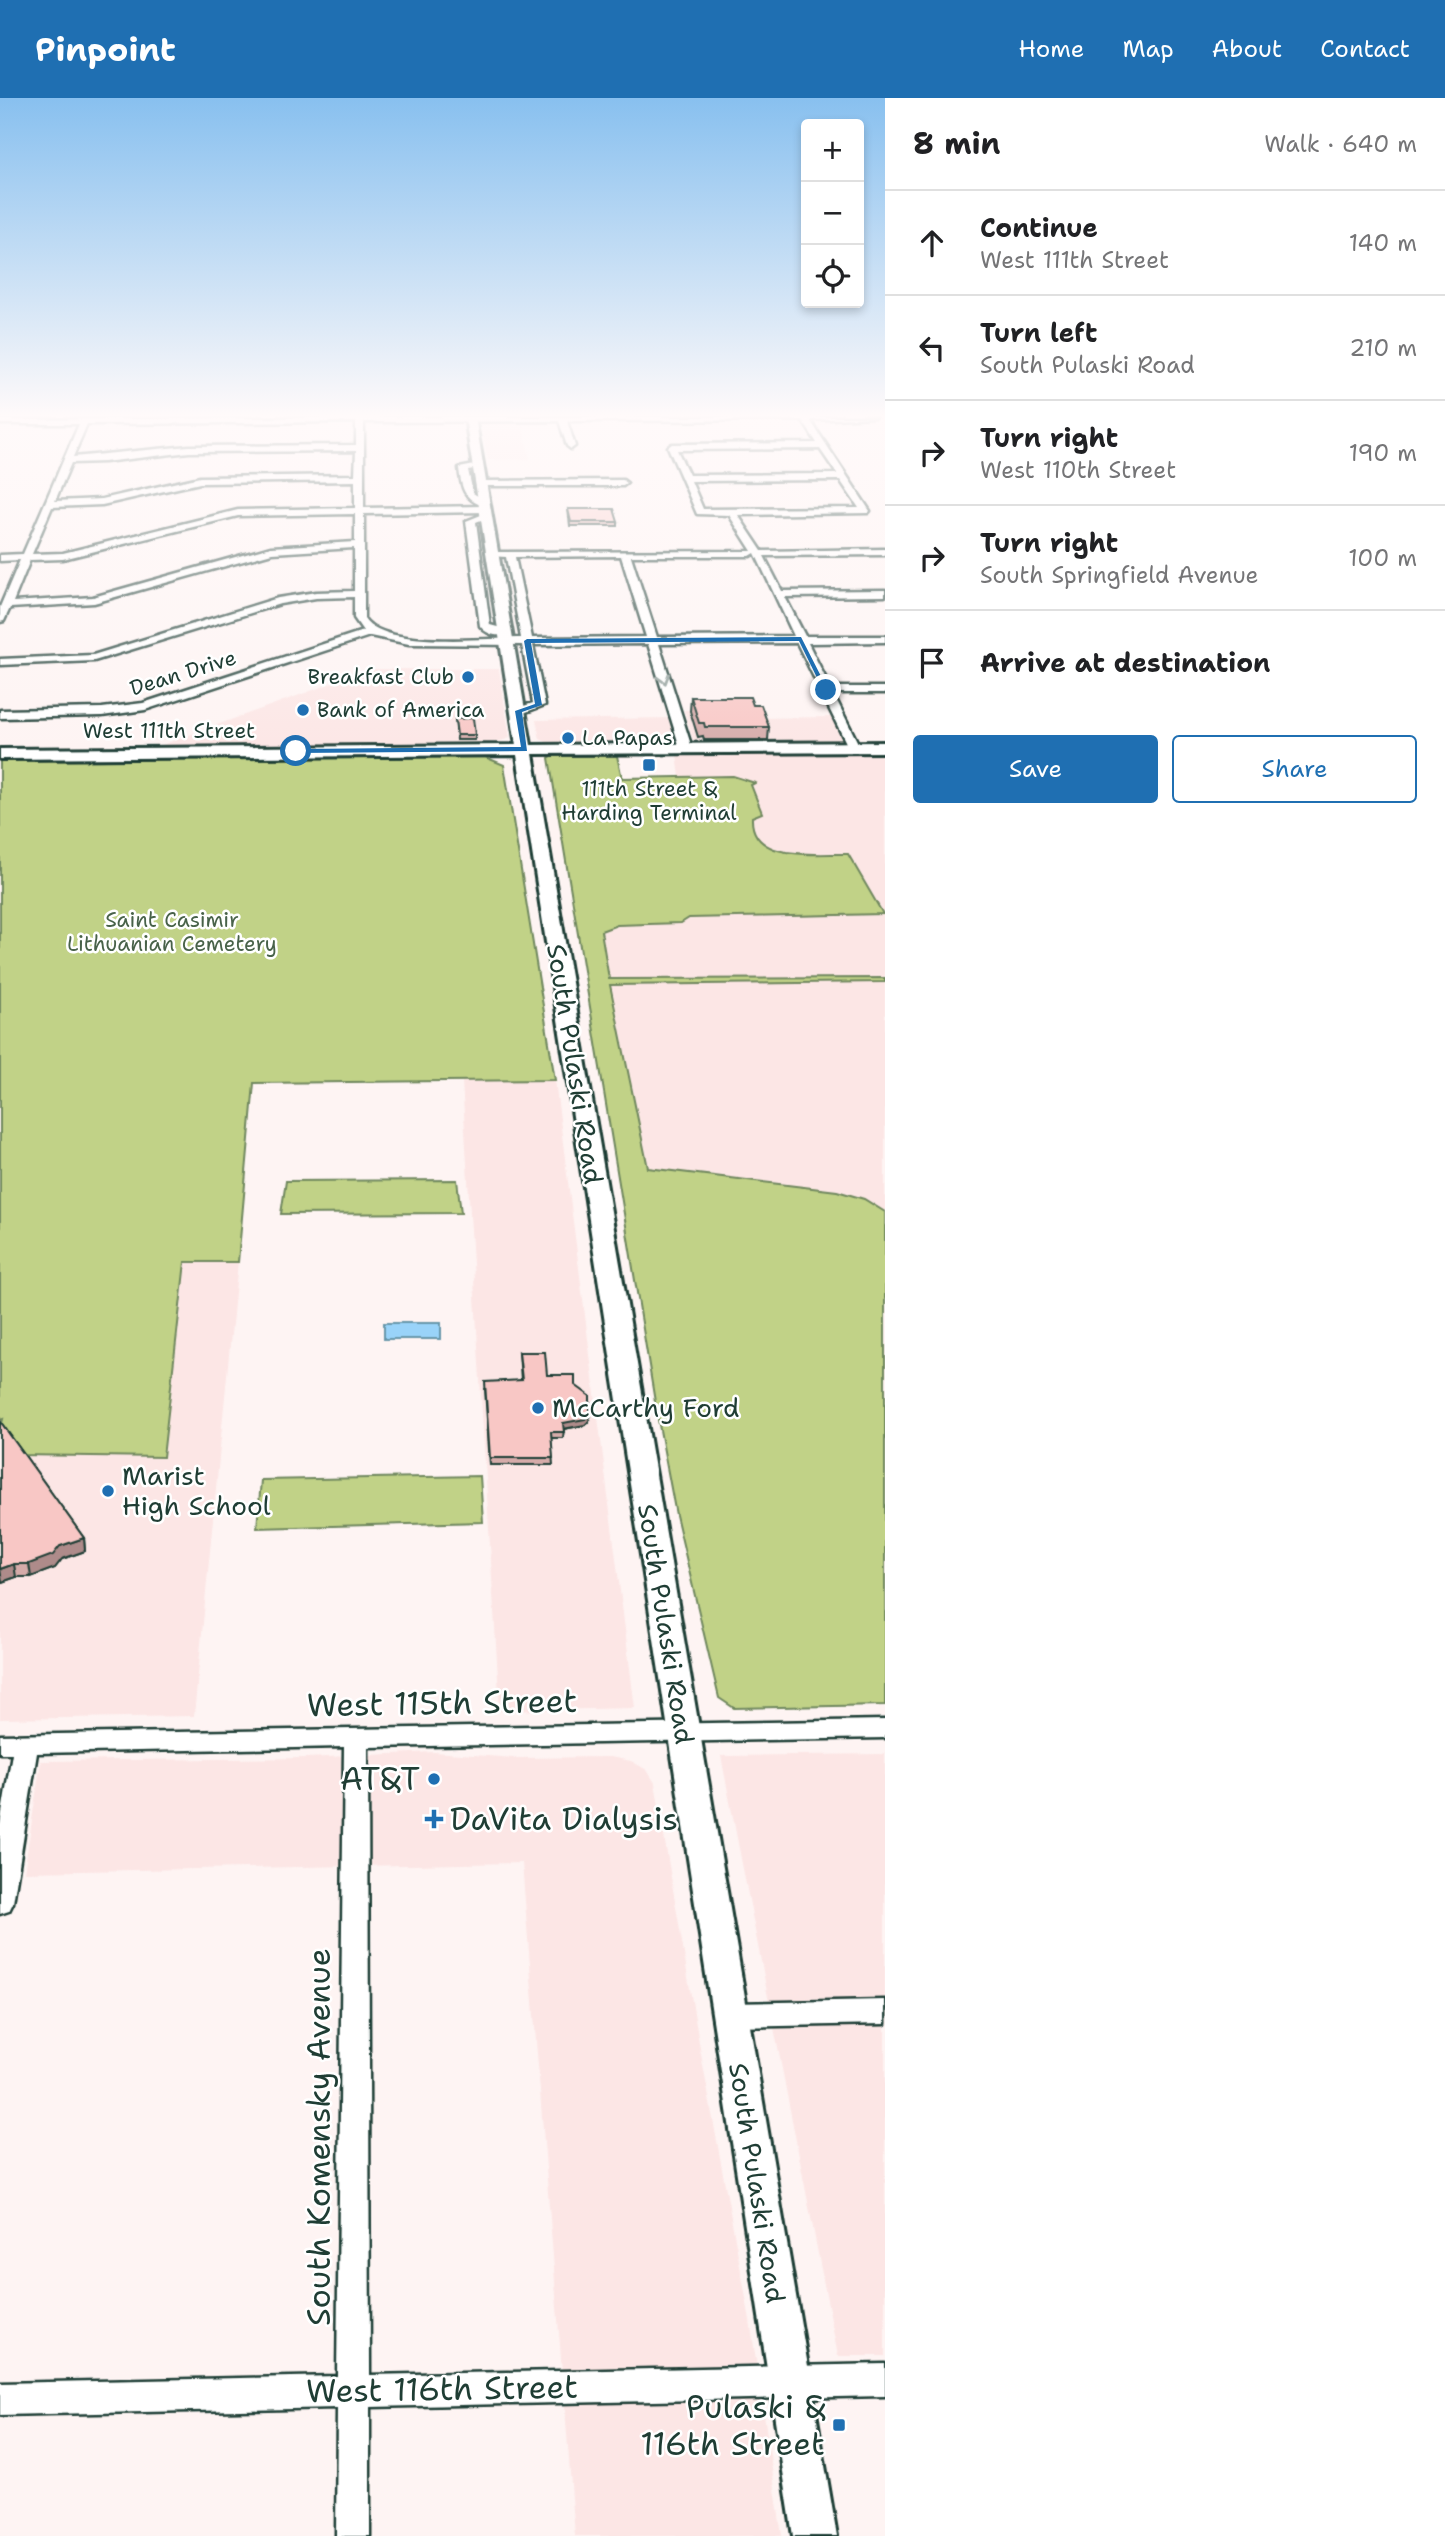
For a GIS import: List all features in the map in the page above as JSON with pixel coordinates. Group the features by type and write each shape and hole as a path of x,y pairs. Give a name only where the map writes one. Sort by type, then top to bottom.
{"main road":[{"name":"South Pulaski Road","path":"488,531 815,2536"},
{"name":"West 111th Street","path":"0,754 885,747"}],"street":[{"path":"0,619 38,531"},
{"path":"0,558 63,556 101,549 164,531"},
{"path":"359,531 359,618 370,632 406,641 506,637"},
{"path":"472,531 485,626 506,637 527,641 885,639"},
{"path":"743,531 748,534 779,594 854,747"},
{"path":"6,605 94,600 271,550 359,545"},
{"path":"492,554 885,552"},
{"path":"510,554 539,705 518,711"},
{"path":"625,554 686,748"},
{"path":"779,594 885,593"},
{"path":"0,663 94,658 278,601 358,594"},
{"name":"Dean Drive","path":"0,714 102,712 145,706 370,632"},
{"path":"826,690 885,690"},
{"name":"West 115th Street","path":"0,1744 885,1729"},
{"name":"South Komensky Avenue","path":"353,2536 356,1738"},
{"path":"0,1903 26,1744"},
{"path":"730,2015 885,2012"},
{"name":"West 116th Street","path":"0,2399 885,2380"}],"shaded area":[{"path":"371,669 499,669 510,738 491,744 159,746"},
{"path":"684,710 751,710 754,718 831,717 845,743 694,743"},
{"path":"670,718 677,744 551,744 540,739 536,720"},
{"path":"885,753 885,1411 657,1414 549,758 617,756 622,778 680,777 677,755"},
{"path":"555,1080 635,1708 500,1711 462,1081"},
{"name":"Marist High School","path":"238,1262 194,1716 0,1719 0,1265"},
{"path":"434,1752 514,1758 610,1757 631,1761 647,1770 655,1783 750,2320 782,2536 575,2536 522,1863 24,1872 41,1761 306,1758"},
{"path":"885,1754 885,2356 838,2356 721,1756"}],"green space":[{"path":"617,756 622,778 733,776 755,783 751,785 762,813 752,817 754,832 762,842 774,849 788,852 848,854 883,914 689,918 681,923 617,925 601,931 609,979 885,978 885,982 610,985 648,1168 837,1191 864,1199 885,1212 885,1705 734,1708 719,1698 676,1515 657,1414 549,758"},
{"name":"Saint Casimir Lithuanian Cemetery","path":"485,757 504,765 555,1080 254,1083 238,1262 185,1262 163,1457 18,1455 0,1431 3,1419 0,1420 0,761"},
{"path":"457,1180 461,1213 281,1214 286,1181"},
{"path":"480,1476 483,1522 257,1528 261,1480"}],"water":[{"path":"384,1323 441,1323 441,1339 384,1339"}],"building":[{"path":"691,697 750,697 753,705 761,705 769,727 705,727 704,723 699,723"},
{"path":"473,718 475,735 457,735 455,719"},
{"name":"McCarthy Ford","path":"519,1352 545,1352 547,1375 575,1375 575,1385 590,1396 590,1414 585,1419 563,1423 564,1432 551,1432 553,1458 490,1458 485,1382 522,1380"},
{"name":"Marist High School","path":"0,1421 84,1538 60,1546 53,1555 29,1564 14,1564 0,1569"}],"place":[{"name":"Breakfast Club","path":"468,677"},
{"name":"Bank of America","path":"303,710"},
{"name":"La Papas","path":"568,738"},
{"name":"111th Street & Harding Terminal","path":"649,765"},
{"name":"McCarthy Ford","path":"538,1408"},
{"name":"Marist High School","path":"108,1491"},
{"name":"AT&T","path":"434,1779"},
{"name":"DaVita Dialysis","path":"434,1819"},
{"name":"Pulaski & 116th Street","path":"839,2425"}],"route":[{"path":"296,751 525,750 518,711 539,705 527,641 801,639 826,690"}]}
